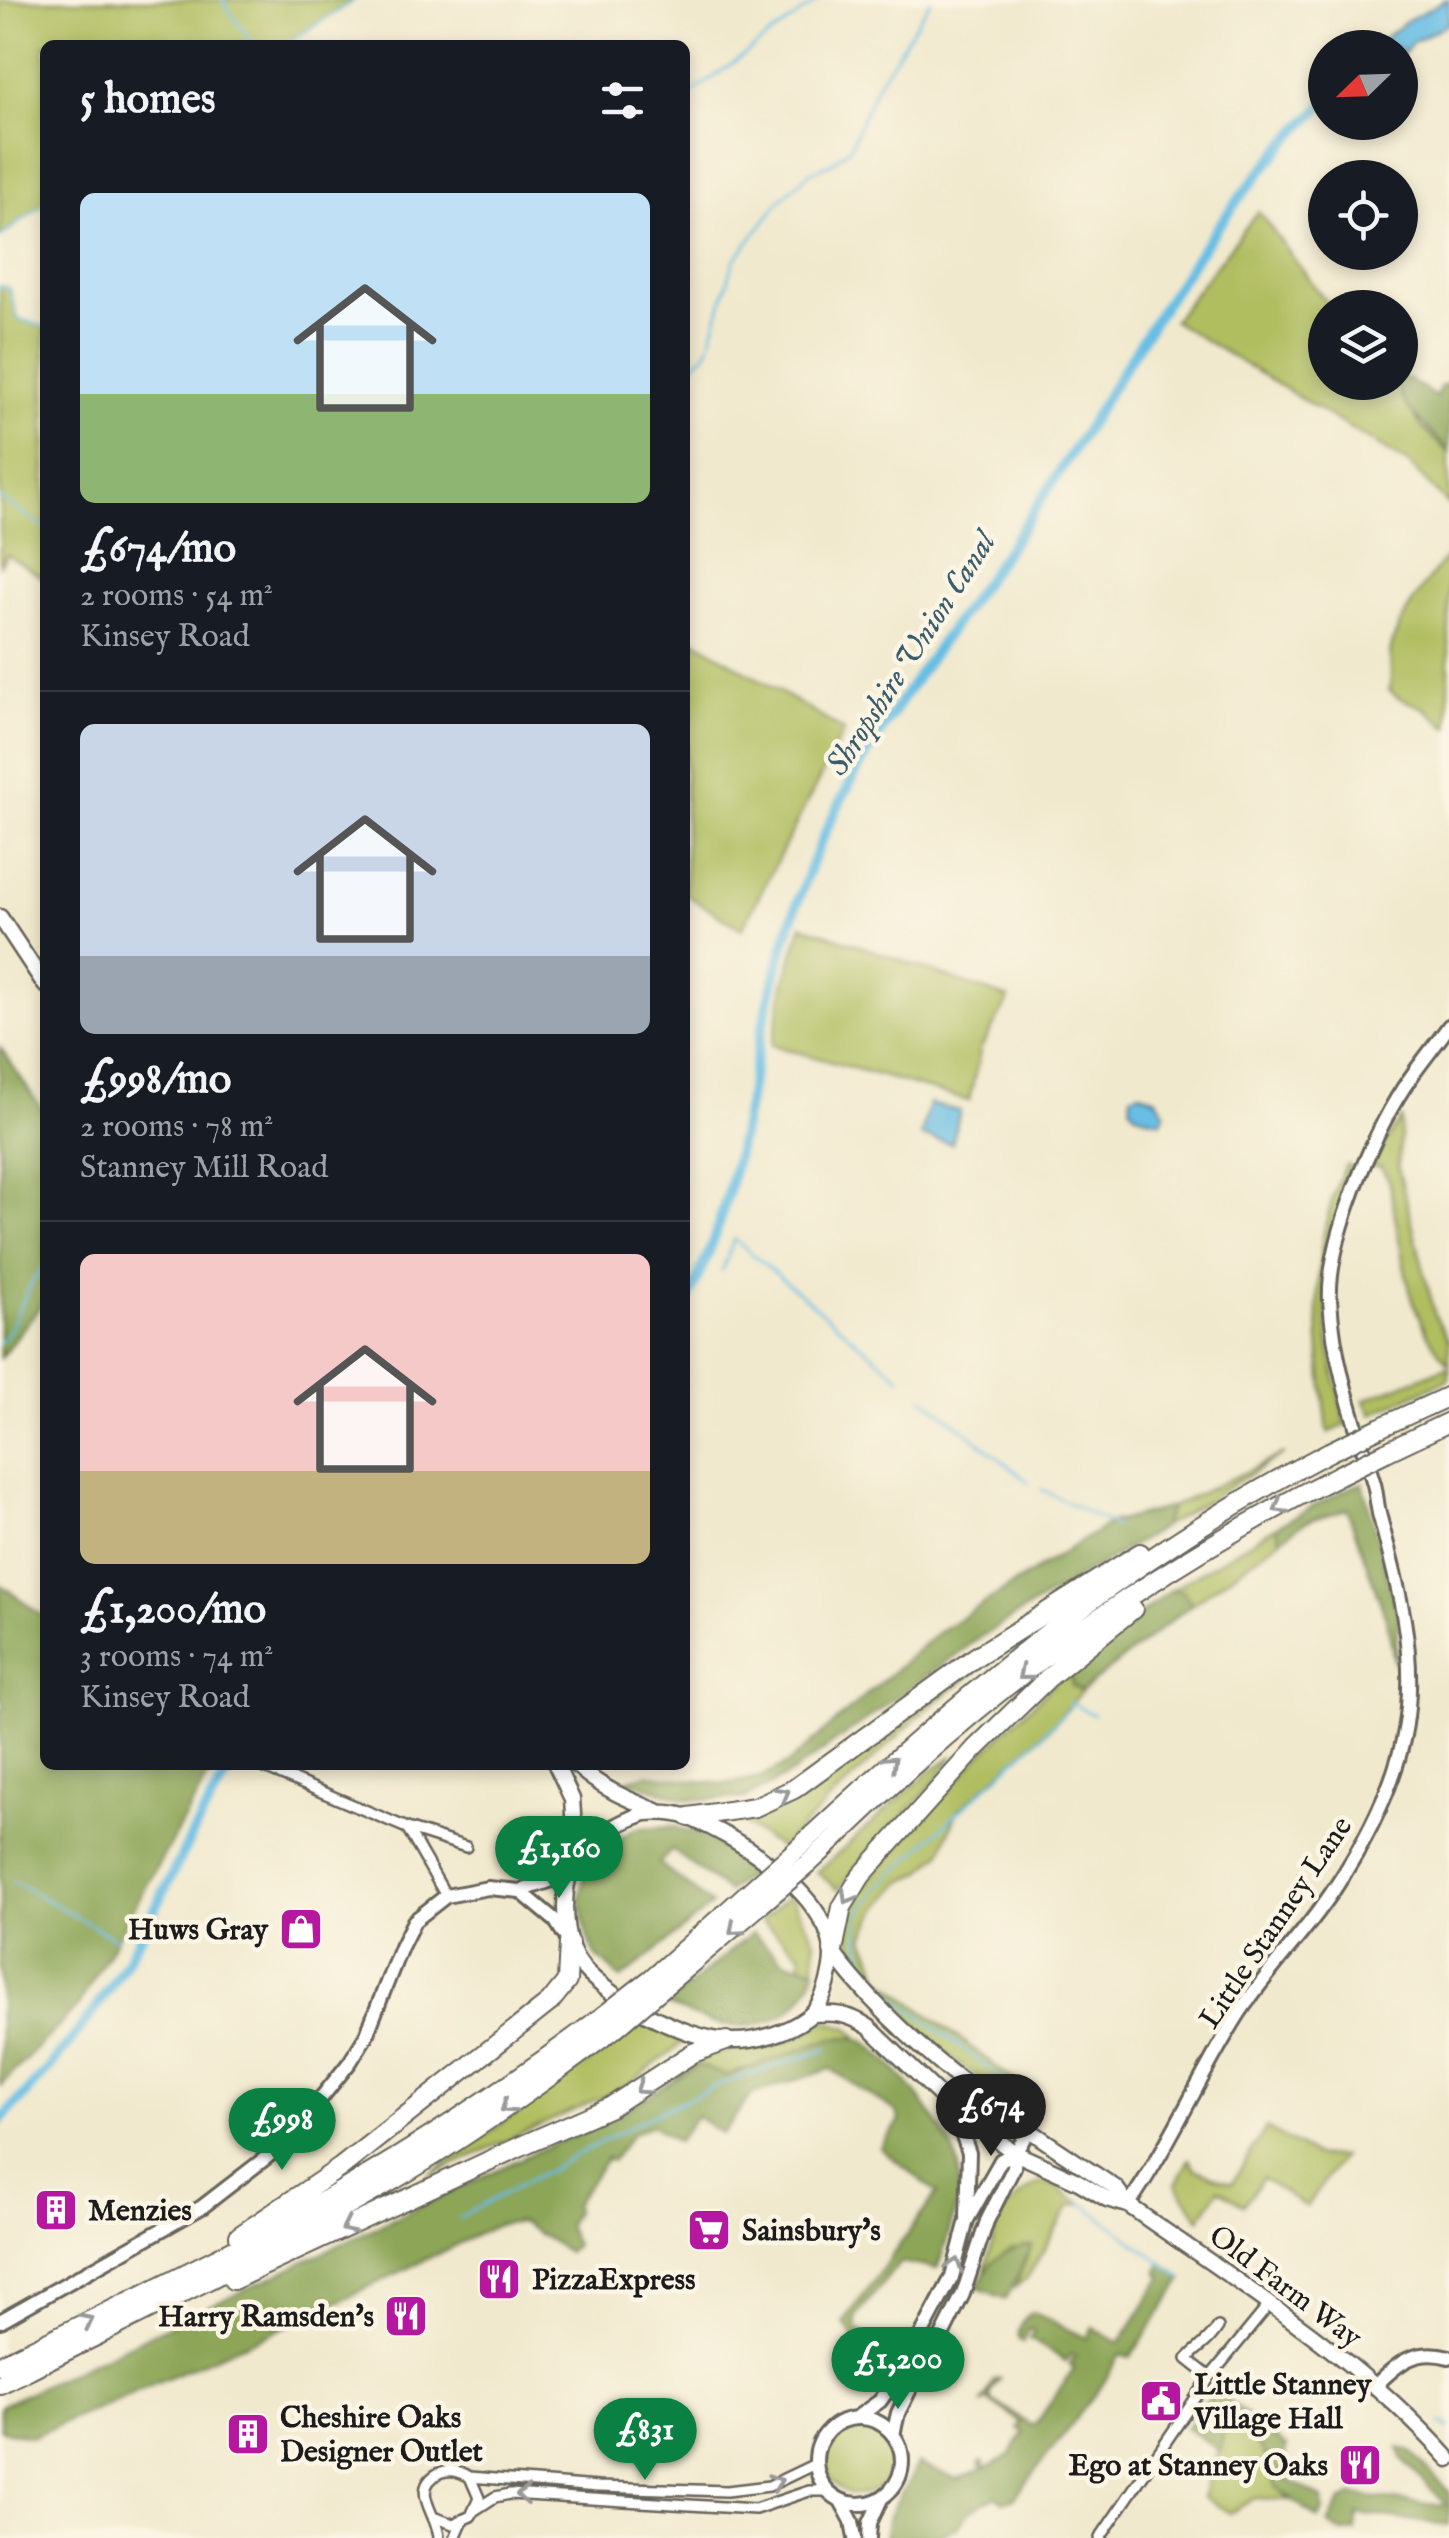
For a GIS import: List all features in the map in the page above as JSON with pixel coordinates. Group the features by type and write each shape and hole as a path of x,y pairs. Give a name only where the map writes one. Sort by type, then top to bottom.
{"highway":[{"path":"689,1817 755,1807 794,1789 1010,1635 1136,1555 1328,1452 1449,1396"},
{"path":"0,2384 269,2250 383,2186 488,2120 608,2023 652,1978 1034,1666 1134,1595 1221,1542 1339,1475 1449,1422"},
{"path":"801,1858 909,1745 1023,1650 1237,1502"},
{"path":"833,1952 842,1907 860,1876 976,1749 1048,1678 1221,1542"},
{"path":"180,2275 341,2166 550,2002 567,1981 569,1942"},
{"path":"0,2365 264,2234 374,2172 549,2056 608,2023"},
{"path":"101,2333 206,2293 610,2107 693,2053 726,2041"}],"main road":[{"path":"0,917 40,977"},
{"path":"558,1770 572,1799 575,1861 565,1907 569,1942 592,1979 632,2004 687,2030 726,2041 777,2034 812,2014 825,1993 833,1952 825,1927 794,1888 765,1862 689,1817 660,1812 618,1796 582,1770"},
{"path":"575,1861 623,1820 660,1812"},
{"name":"Old Farm Way","path":"833,1952 862,1990 905,2034 998,2111 1116,2188 1128,2205 1318,2340 1449,2459"},
{"name":"Old Farm Way","path":"812,2014 853,2016 953,2108 1015,2153 1107,2199 1128,2205"}],"street":[{"name":"Little Stanney Lane","path":"1128,2205 1162,2154 1239,2014 1335,1889 1371,1825 1395,1770 1408,1710 1410,1655 1402,1601 1375,1489 1341,1384 1330,1296 1340,1233 1371,1150 1403,1089 1449,1026"},
{"path":"270,1770 406,1828 466,1847"},
{"path":"406,1828 446,1896"},
{"path":"0,2322 202,2206 285,2144 366,2036 414,1921 446,1896 488,1888 520,1891 558,1878 575,1861"},
{"path":"520,1891 556,1921 569,1942"},
{"path":"882,2497 860,2504 841,2500 828,2491 815,2464 816,2451 830,2428 856,2418 880,2401 931,2322 952,2277 967,2220 969,2152 953,2108"},
{"path":"870,2538 875,2509 900,2475 902,2461 894,2435 898,2413 963,2294 987,2221 1014,2167 1015,2153 1029,2130"},
{"path":"967,2220 1001,2160 1015,2153"},
{"path":"1100,2538 1210,2377 1268,2305"},
{"path":"1210,2377 1187,2359 1207,2345 1218,2327"},
{"path":"1374,2388 1409,2357 1424,2353 1449,2357"},
{"path":"856,2418 877,2422 894,2435"},
{"path":"439,2538 424,2498 432,2479 448,2470 470,2477 598,2487 728,2491 769,2486 815,2464"},
{"path":"470,2477 477,2489 476,2510"},
{"path":"455,2538 462,2522 476,2510 494,2497 510,2494 756,2509 809,2492 828,2491"},
{"path":"841,2500 852,2521 854,2538"},
{"path":"433,2517 444,2523 462,2522"}],"green space":[{"path":"0,0 354,0 292,40 40,40 40,207 0,237"},
{"path":"1258,211 1317,290 1308,290 1308,400 1406,400 1421,427 1449,453 1449,505 1409,464 1173,321"},
{"path":"0,286 9,288 18,319 40,326 40,576 7,555 0,565"},
{"path":"1449,383 1449,453 1412,413 1403,400 1418,400 1418,386 1436,397 1440,387"},
{"path":"1449,554 1449,728 1424,708 1389,690 1391,647 1396,633"},
{"path":"690,637 844,731 742,929 690,897"},
{"path":"802,925 1009,999 981,1048 969,1101 772,1045 785,980"},
{"path":"0,1047 40,1107 40,1306 0,1358"},
{"path":"1402,1117 1398,1167 1435,1315 1449,1341 1449,1364 1422,1324 1413,1301 1388,1179 1381,1167 1370,1166"},
{"path":"1346,1165 1354,1168 1332,1234 1326,1296 1327,1326 1346,1425 1328,1433 1318,1331 1320,1263 1324,1230"},
{"path":"1449,1366 1449,1379 1372,1414 1364,1400"},
{"path":"1284,1454 1161,1528 1171,1507"},
{"path":"1363,1483 1398,1617 1395,1664 1387,1621 1347,1509 1307,1521 1280,1540 1277,1526"},
{"path":"1171,1507 1161,1528 982,1636 791,1774 746,1798 689,1800 625,1780 647,1774 721,1784 758,1779 789,1763 938,1632 1110,1523"},
{"path":"1277,1526 1280,1540 1192,1604 1182,1591 1171,1590"},
{"path":"0,1584 40,1614 40,1770 212,1770 78,2006 0,2086 0,1711 4,1708 0,1695"},
{"path":"1171,1590 1182,1591 1192,1604 1082,1691 1072,1686 1070,1668"},
{"path":"974,1666 978,1669 921,1714 780,1848 739,1820 763,1815 785,1803"},
{"path":"1070,1668 1072,1686 1082,1691 1051,1727 957,1812 941,1853 922,1872 900,1884 877,1910 864,1937 882,1980 1028,2091 1034,2106 1024,2106 960,2065 888,2001 858,1964 848,1931 859,1892 980,1755"},
{"path":"953,1756 838,1890 817,1872 928,1773"},
{"path":"673,1826 697,1834 755,1870 728,1892 672,1850 659,1863 712,1905 621,1979 597,1957 587,1937 580,1898 585,1874 606,1847 636,1828"},
{"path":"790,1895 815,1940 815,1969 801,1965 801,1954 761,1920"},
{"path":"752,1933 783,1960 815,1969 810,1984 793,2007 770,2021 741,2026 711,2022 666,2005"},
{"path":"826,2021 849,2028 858,2038 833,2038 726,2077 669,2083 694,2062 715,2052 767,2047"},
{"path":"643,2023 685,2040 629,2085 428,2176"},
{"path":"833,2038 856,2038 868,2044 899,2073 930,2113 958,2163 957,2203 937,2269 900,2262 856,2317 856,2328 882,2348 876,2353 853,2336 844,2322 937,2193 880,2148 900,2121 897,2113 831,2069 752,2094 722,2134 696,2116 677,2142 652,2125 632,2134 612,2161 607,2158 573,2205 575,2209 567,2225 575,2245 568,2252 520,2222 497,2225 296,2322 31,2437 0,2430 0,2406 528,2155 610,2120 698,2065 726,2076"},
{"path":"1266,2128 1316,2156 1342,2157 1306,2207 1262,2178 1244,2205 1219,2189 1200,2219 1176,2184 1189,2159 1195,2169 1232,2183"},
{"path":"1041,2182 1054,2185 1081,2204 1070,2206 1027,2278 1015,2287 1031,2247 1012,2249 985,2270 1001,2218 1016,2199"},
{"path":"1032,2245 1006,2299 978,2288 998,2258 1013,2249"},
{"path":"1162,2263 1183,2279 1130,2358 1120,2355 1101,2387 1013,2499 1003,2502 996,2496 969,2512 958,2527 932,2538 885,2538 889,2517 917,2463 957,2479 982,2469 980,2462 986,2468 1010,2455 1024,2432 1018,2428 1021,2423 987,2399 982,2404 994,2380 1000,2379 990,2392 992,2400 1031,2425 1036,2424 1074,2368 1070,2364 1075,2356 1071,2354 1066,2361 1030,2339 1034,2331 1029,2329 1023,2342 1019,2340 1023,2321 1032,2312 1087,2338 1093,2328 1120,2343 1162,2277 1158,2271"},
{"path":"1215,2389 1286,2447 1282,2476 1323,2499 1324,2511 1319,2519 1276,2487 1265,2454 1226,2406 1219,2407 1216,2417 1224,2429 1220,2451 1186,2428"},
{"path":"1219,2406 1226,2406 1254,2438 1289,2500 1255,2498 1230,2513 1203,2497 1224,2430 1216,2418"},
{"path":"858,2428 881,2438 891,2461 881,2484 858,2494 835,2484 825,2461 835,2438"},
{"path":"1399,2448 1411,2452 1449,2492 1449,2525 1358,2514 1355,2531 1342,2532 1328,2524 1341,2501 1353,2495 1444,2506 1402,2458"}],"water":[{"path":"1449,0 1449,23 1418,39 1418,30 1395,30"},
{"path":"1139,1092 1157,1099 1165,1112 1161,1121 1136,1114 1130,1106 1131,1095"},
{"path":"929,1104 960,1111 952,1144 921,1136"}],"waterway":[{"path":"222,0 250,40"},
{"path":"292,40 354,0"},
{"path":"690,94 819,0"},
{"path":"690,367 707,352 734,261 782,198 809,173 831,164 850,147 875,88 931,0"},
{"name":"Shropshire Union Canal","path":"690,1294 723,1210 775,975 812,863 833,815 886,724 1037,506 1170,296 1241,195 1308,120"},
{"path":"0,237 40,207"},
{"path":"0,286 9,288 18,319 40,326"},
{"path":"0,498 40,525"},
{"path":"722,1271 734,1239 901,1378"},
{"path":"0,1343 40,1272"},
{"path":"923,1397 1029,1482"},
{"path":"1041,1489 1116,1527"},
{"path":"1028,2098 874,1981 862,1949 859,1924 864,1907 880,1886 1049,1728 1070,1702 1094,1715"},
{"name":"Shropshire Union Canal","path":"0,2121 56,2059 106,1993 231,1770"},
{"path":"13,1881 116,1939"},
{"path":"458,2218 650,2116 723,2083 828,2049"},
{"path":"1081,2202 1183,2279"},
{"path":"1441,2422 1449,2428"}],"place":[{"name":"Huws Gray","path":"301,1929"},
{"name":"Menzies","path":"56,2210"},
{"name":"Sainsbury's","path":"709,2230"},
{"name":"PizzaExpress","path":"499,2279"},
{"name":"Harry Ramsden's","path":"406,2316"},
{"name":"Little Stanney Village Hall","path":"1161,2401"},
{"name":"Cheshire Oaks Designer Outlet","path":"248,2434"},
{"name":"Ego at Stanney Oaks","path":"1360,2465"}]}
